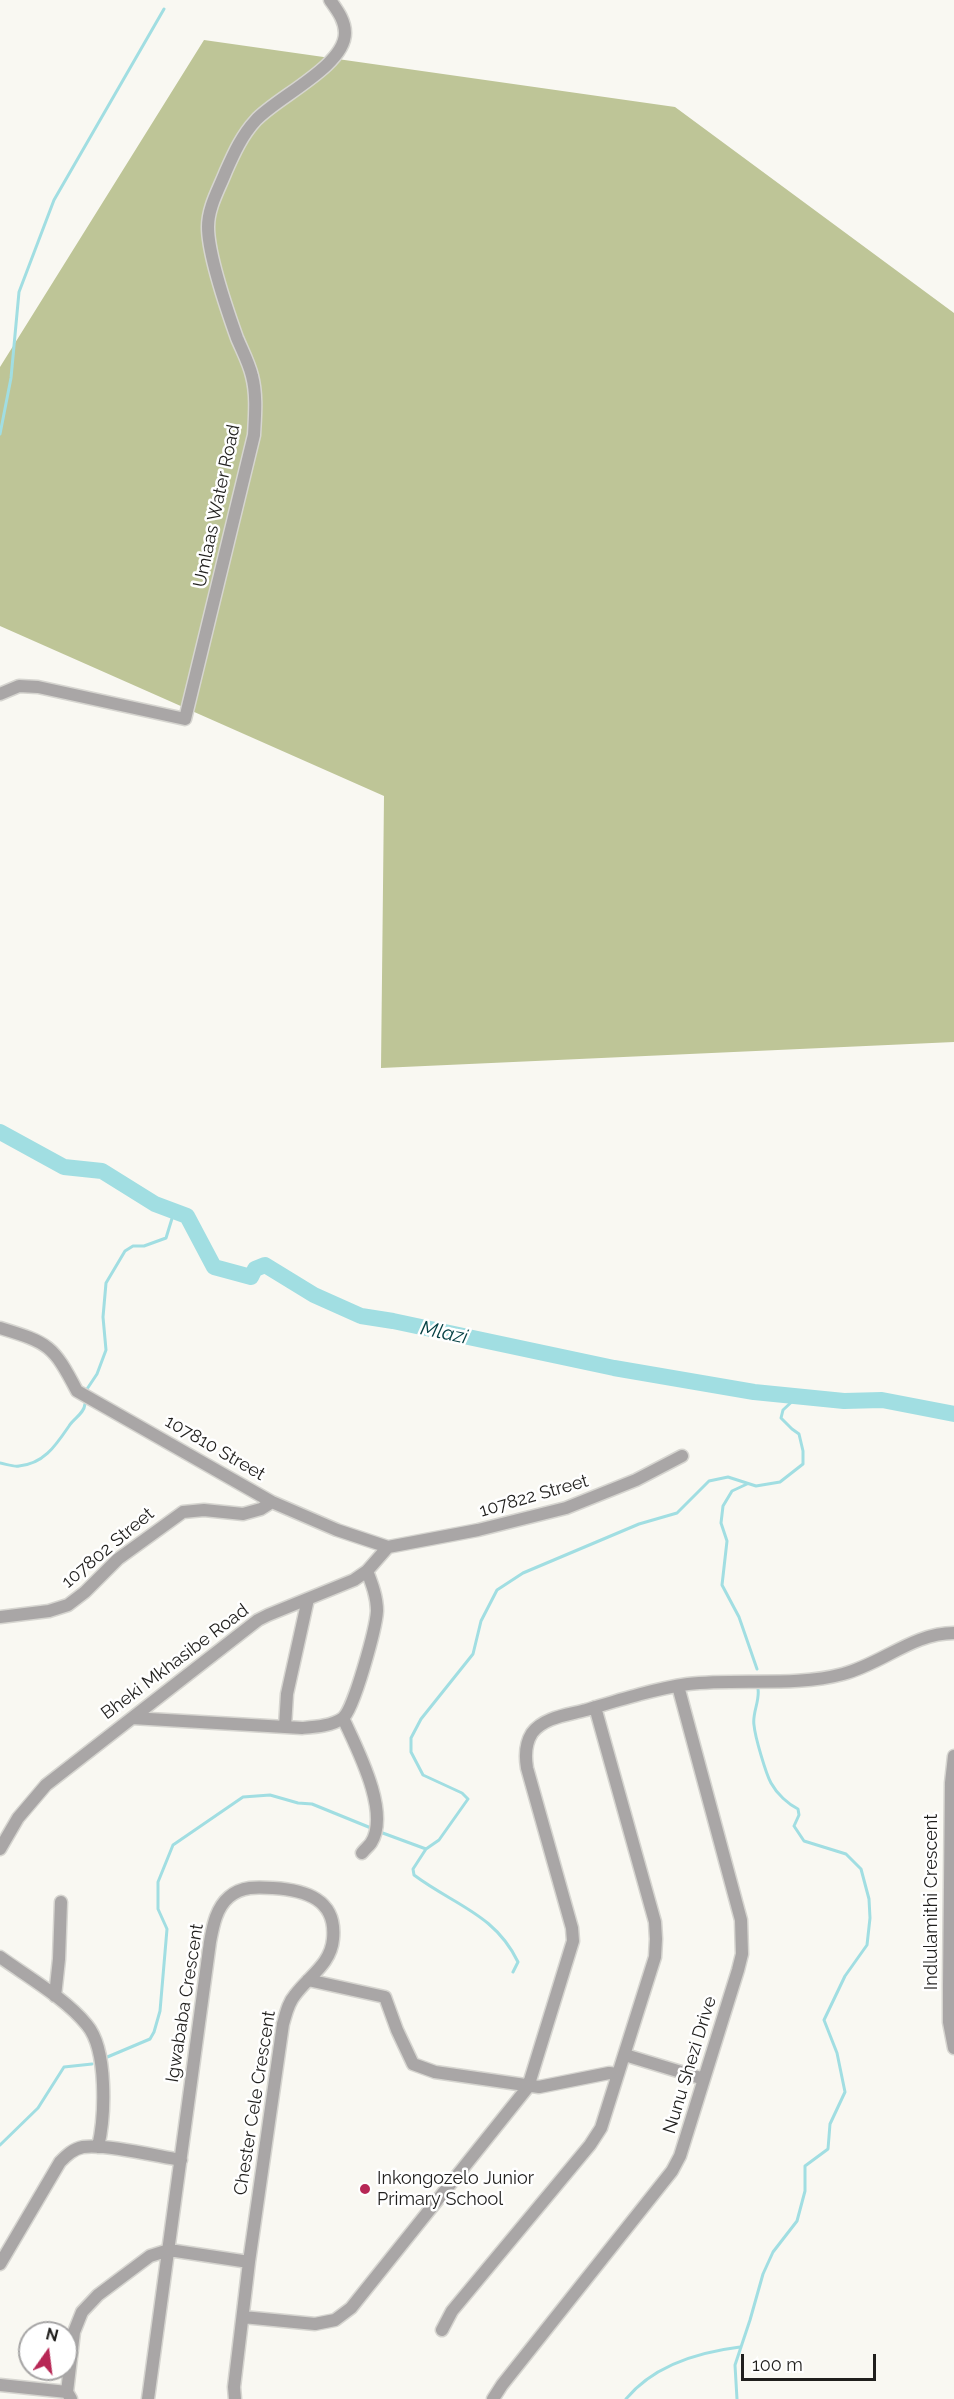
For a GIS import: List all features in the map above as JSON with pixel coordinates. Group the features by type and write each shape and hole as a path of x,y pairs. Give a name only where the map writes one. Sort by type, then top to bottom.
{"street":[{"name":"Umlaas Water Road","path":"0,694 19,686 38,687 186,719 254,435 255,407 252,375 237,336 215,264 208,230 209,214 228,167 247,131 257,118 328,64 340,50 345,30 341,16 330,0"},
{"name":"107810 Street","path":"0,1328 32,1338 47,1346 61,1360 77,1390 272,1502 337,1530 388,1547"},
{"name":"107822 Street","path":"388,1547 478,1530 566,1508 654,1472 682,1456"},
{"name":"107802 Street","path":"0,1617 49,1611 68,1605 85,1592 118,1559 183,1512 204,1510 243,1515 261,1509 272,1502"},
{"name":"Bheki Mkhasibe Road","path":"0,1850 18,1818 46,1785 258,1620 354,1580 367,1571 388,1547"},
{"path":"132,1718 285,1727 324,1725 343,1718 353,1701 375,1622 376,1596 367,1571"},
{"path":"285,1727 289,1684 308,1599"},
{"path":"243,2317 315,2324 335,2320 351,2308 528,2086 573,1941 572,1928 527,1768 527,1744 532,1733 549,1720 678,1686 817,1679 843,1674 929,1636 954,1633"},
{"name":"Nunu Shezi Drive","path":"493,2399 672,2171 680,2156 738,1970 742,1940 741,1920 678,1686"},
{"path":"442,2330 452,2311 590,2145 606,2113 655,1957 656,1940 646,1889 595,1707"},
{"path":"343,1718 367,1774 376,1808 376,1826 372,1843 362,1853"},
{"name":"Indlulamithi Crescent","path":"954,1756 951,1783 949,2022 954,2045"},
{"name":"Igwababa Crescent","path":"148,2399 210,1942 214,1921 225,1902 238,1891 254,1887 302,1891 325,1906 332,1920 332,1946 324,1964 308,1980"},
{"path":"55,1996 61,1902"},
{"path":"0,1957 55,1996 88,2026 95,2042 104,2103 98,2147"},
{"path":"308,1980 385,1997 413,2064 435,2072 528,2086 550,2086 609,2073 618,2074"},
{"name":"Chester Cele Crescent","path":"235,2399 234,2387 249,2262 283,2024 294,1996 308,1980"},
{"path":"625,2055 704,2079"},
{"path":"0,2264 60,2162 70,2152 82,2147 98,2147 181,2160"},
{"path":"0,2385 69,2395 74,2332 82,2312 98,2295 150,2256 169,2250 249,2262"}],"green space":[{"path":"204,40 675,107 954,313 954,1042 381,1068 384,796 0,626 0,367"}],"waterway":[{"path":"0,434 11,378 19,292 54,200 164,9"},
{"name":"Mlazi","path":"0,1132 64,1167 102,1171 155,1204 187,1216 214,1267 251,1277 255,1269 265,1265 314,1295 361,1316 614,1368 754,1392 844,1401 882,1400 954,1414"},
{"path":"85,1392 97,1374 106,1350 103,1317 106,1283 125,1251 133,1246 144,1246 166,1238 174,1212"},
{"path":"380,1832 426,1849 439,1840 468,1799 462,1793 423,1775 411,1752 411,1738 421,1719 473,1654 481,1621 497,1590 523,1573 639,1524 677,1513 709,1481 728,1477 756,1486 780,1482 803,1464 799,1434 781,1418 783,1410 799,1395"},
{"path":"0,1463 19,1466 36,1462 54,1446 81,1413 85,1404"},
{"path":"747,1484 732,1491 723,1506 721,1523 727,1541 722,1585 739,1617 757,1669"},
{"path":"737,2399 735,2365 763,2274 773,2252 797,2221 805,2191 805,2166 828,2149 830,2124 845,2092 837,2053 824,2020 845,1976 867,1945 870,1918 869,1899 861,1869 846,1854 804,1841 794,1826 799,1815 798,1809 783,1798 771,1783 754,1725 758,1689"},
{"path":"105,2058 150,2039 154,2032 160,2011 167,1929 158,1909 158,1882 173,1845 243,1797 270,1795 298,1803 312,1804 371,1828"},
{"path":"426,1849 413,1869 414,1875 486,1921 498,1932 518,1962 513,1972"},
{"path":"0,2145 38,2108 64,2067 92,2064"},
{"path":"626,2399 650,2377 678,2362 709,2352 740,2347"}],"place":[{"name":"Inkongozelo Junior Primary School","path":"365,2189"}]}
